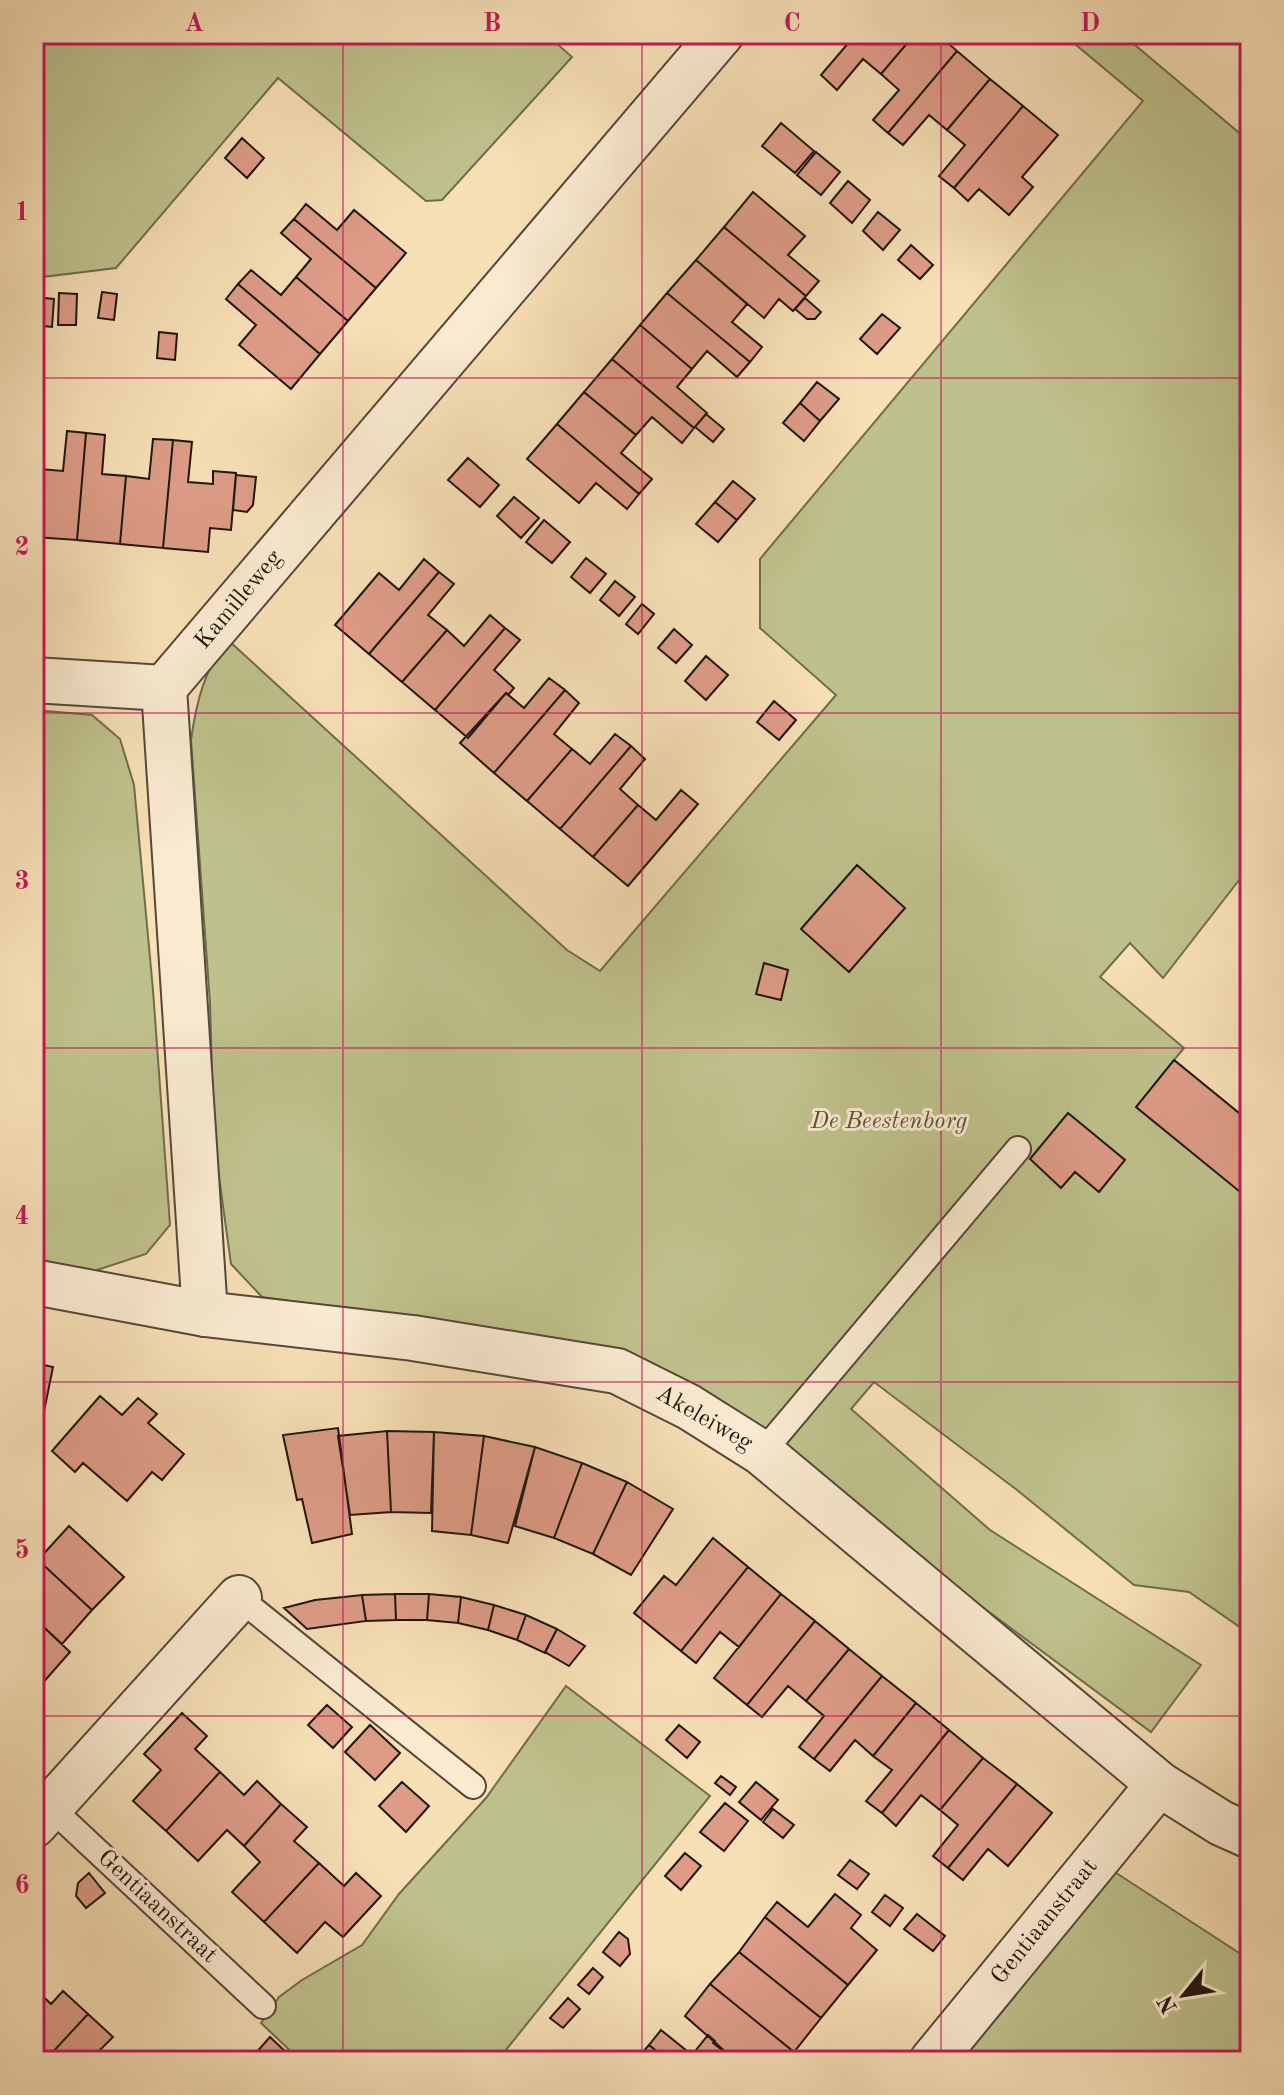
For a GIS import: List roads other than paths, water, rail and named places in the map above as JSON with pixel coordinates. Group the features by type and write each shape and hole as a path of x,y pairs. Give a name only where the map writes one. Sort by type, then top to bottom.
{"street":[{"name":"Kamilleweg","path":"164,688 721,34"},
{"path":"34,680 164,688 205,1314"},
{"name":"Akeleiweg","path":"34,1282 205,1314 413,1338 617,1371 689,1407 762,1453 1159,1784 1221,1823 1250,1836"},
{"name":"Gentiaanstraat","path":"42,1816 239,1598"},
{"name":"Gentiaanstraat","path":"932,2061 1159,1784"}],"lane":[{"path":"762,1453 1018,1149"},
{"path":"239,1598 473,1786"},
{"name":"Gentiaanstraat","path":"42,1816 263,2006"}],"park label":[{"name":"De Beestenborg","path":"889,1122"}]}
